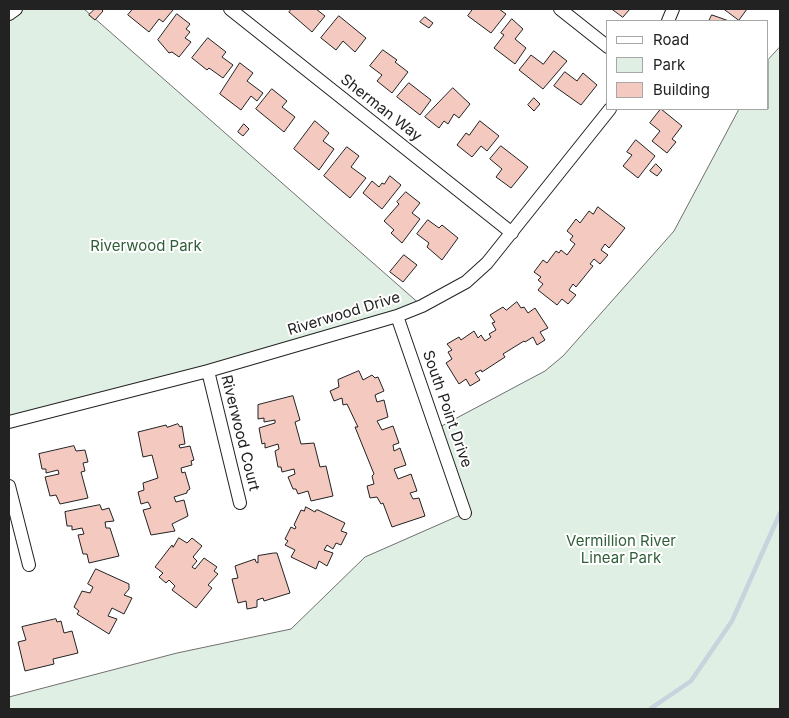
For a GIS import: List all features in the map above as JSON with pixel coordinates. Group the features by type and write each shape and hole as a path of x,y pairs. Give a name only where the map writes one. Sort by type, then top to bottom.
{"street":[{"path":"9,14 16,9"},
{"name":"Sherman Way","path":"230,9 512,233"},
{"path":"560,9 606,44"},
{"name":"Riverwood Drive","path":"9,422 208,371 397,316 422,306 466,282 487,263 609,110"},
{"name":"South Point Drive","path":"397,316 465,512"},
{"name":"Riverwood Court","path":"208,371 240,503"},
{"path":"9,486 29,565"}],"green space":[{"name":"Riverwood Park","path":"16,9 84,9 422,306 9,422 9,14"},
{"name":"Vermillion River Linear Park","path":"780,47 780,709 9,709 9,697 177,653 291,629 365,557 465,513 436,429 545,371 563,356 674,231 738,110 769,110 769,59"}],"building":[{"path":"95,9 103,11 95,20 89,15"},
{"path":"133,9 173,10 163,22 159,19 149,32 128,15"},
{"path":"292,9 316,9 325,16 312,32 289,12"},
{"path":"473,9 499,9 506,14 491,33 468,16"},
{"path":"612,9 630,9 623,17"},
{"path":"724,9 747,9 739,20"},
{"path":"177,14 190,24 186,29 190,32 185,38 191,42 179,57 172,52 169,53 158,40"},
{"path":"712,15 726,20 710,20"},
{"path":"339,16 366,38 355,52 343,41 336,50 321,38"},
{"path":"425,17 433,23 429,28 420,22"},
{"path":"512,19 523,29 515,39 526,48 515,64 494,48 504,35 501,33"},
{"path":"208,38 226,52 222,57 233,65 223,78 209,68 207,70 192,58"},
{"path":"383,50 397,60 395,62 408,72 392,93 377,81 382,75 370,66"},
{"path":"554,51 567,61 543,89 519,70 531,55 543,64"},
{"path":"240,63 253,73 247,81 263,93 257,101 251,96 241,110 220,94"},
{"path":"565,72 577,81 583,73 597,85 581,105 554,86"},
{"path":"409,83 431,100 420,115 397,97"},
{"path":"453,88 470,104 459,118 454,114 448,124 444,121 439,128 425,117"},
{"path":"272,89 287,101 282,107 295,117 284,132 256,109"},
{"path":"534,98 540,104 534,111 528,105"},
{"path":"662,110 682,126 672,139 676,142 667,153 652,141 660,131 650,123"},
{"path":"315,121 329,133 323,141 334,149 319,170 294,149"},
{"path":"480,121 499,136 487,151 481,146 472,157 457,145 466,133 469,135"},
{"path":"244,124 249,129 243,136 238,132"},
{"path":"636,140 655,156 638,178 623,166 632,155 627,152"},
{"path":"501,146 528,167 511,188 496,177 502,169 490,159"},
{"path":"347,147 359,156 351,167 366,178 350,198 324,176"},
{"path":"656,164 662,170 657,176 650,171"},
{"path":"390,176 401,185 382,209 363,193 372,181 379,187"},
{"path":"406,192 420,203 412,213 420,219 402,243 391,233 394,230 384,221 399,204 397,202"},
{"path":"598,207 625,228 609,248 605,244 601,250 608,255 600,264 594,259 590,264 593,266 576,287 573,284 569,290 576,295 568,304 562,299 557,305 538,290 543,284 538,280 541,277 534,272 543,260 547,263 556,251 559,253 561,250 567,255 575,244 570,240 573,236 567,231 576,219 580,223 589,211 593,214"},
{"path":"428,220 439,228 442,225 458,238 442,260 427,247 429,243 417,234"},
{"path":"404,255 417,265 403,282 390,272"},
{"path":"517,302 528,313 535,308 548,328 540,332 545,340 537,345 533,337 524,341 503,354 505,357 482,372 481,370 475,373 480,380 470,386 466,379 459,384 446,363 452,359 448,352 452,350 447,344 459,337 461,340 474,331 478,338 481,335 485,341 491,337 489,334 496,330 492,323 495,322 490,315 503,307 506,310"},
{"path":"359,371 363,380 372,375 375,378 378,377 384,391 375,395 377,402 384,400 388,417 377,421 382,430 393,426 399,443 393,445 394,451 400,448 406,465 394,469 398,479 411,474 417,491 410,493 413,499 419,498 425,516 392,527 383,503 381,504 377,497 370,498 367,486 374,484 372,476 374,474 355,427 358,427 347,404 343,405 342,398 334,401 330,391 339,387 338,380"},
{"path":"293,396 300,420 295,422 301,444 314,443 320,467 326,466 333,496 311,501 308,491 298,494 296,489 293,489 288,477 295,474 294,469 282,472 281,467 278,467 275,451 279,449 278,444 265,448 265,443 262,444 259,428 275,423 275,420 264,422 264,418 258,419 258,405"},
{"path":"178,424 180,427 182,426 185,444 179,445 180,448 190,446 194,460 191,461 192,465 181,468 182,473 185,472 190,489 187,493 174,497 176,502 184,500 188,516 172,524 175,531 151,535 143,510 151,508 148,502 141,504 138,492 144,490 143,483 158,478 152,455 143,457 138,432"},
{"path":"74,446 76,451 85,450 88,462 83,463 85,471 81,472 88,498 60,504 56,495 50,496 45,477 59,474 58,470 46,473 46,469 42,469 39,454"},
{"path":"100,505 102,510 109,508 114,521 105,522 106,528 110,528 119,556 89,563 87,554 83,554 78,535 84,534 82,528 72,530 72,526 67,526 65,512"},
{"path":"306,507 315,512 318,510 345,523 341,531 347,533 341,545 336,543 333,549 327,545 324,550 333,553 327,566 319,561 316,569 291,557 295,550 285,545 288,541 285,539 291,527 295,529 294,525 301,510 304,511"},
{"path":"179,538 187,543 192,538 202,546 193,557 197,561 192,567 195,569 204,558 217,567 214,571 218,574 208,585 212,588 196,608 172,590 175,586 169,580 166,583 159,577 163,573 155,567"},
{"path":"277,553 290,593 264,601 263,598 257,600 257,607 247,609 246,601 238,603 232,579 238,578 235,566 255,559 258,563 258,556"},
{"path":"96,569 129,584 129,589 124,595 132,598 124,614 112,608 108,616 117,619 109,634 77,614 79,611 74,607 82,591 90,593 93,587 88,584"},
{"path":"56,619 57,622 61,621 64,633 72,631 78,653 53,659 54,664 25,671 18,642 26,640 22,627"}],"waterway":[{"path":"650,709 691,681 732,621 780,513"}]}
